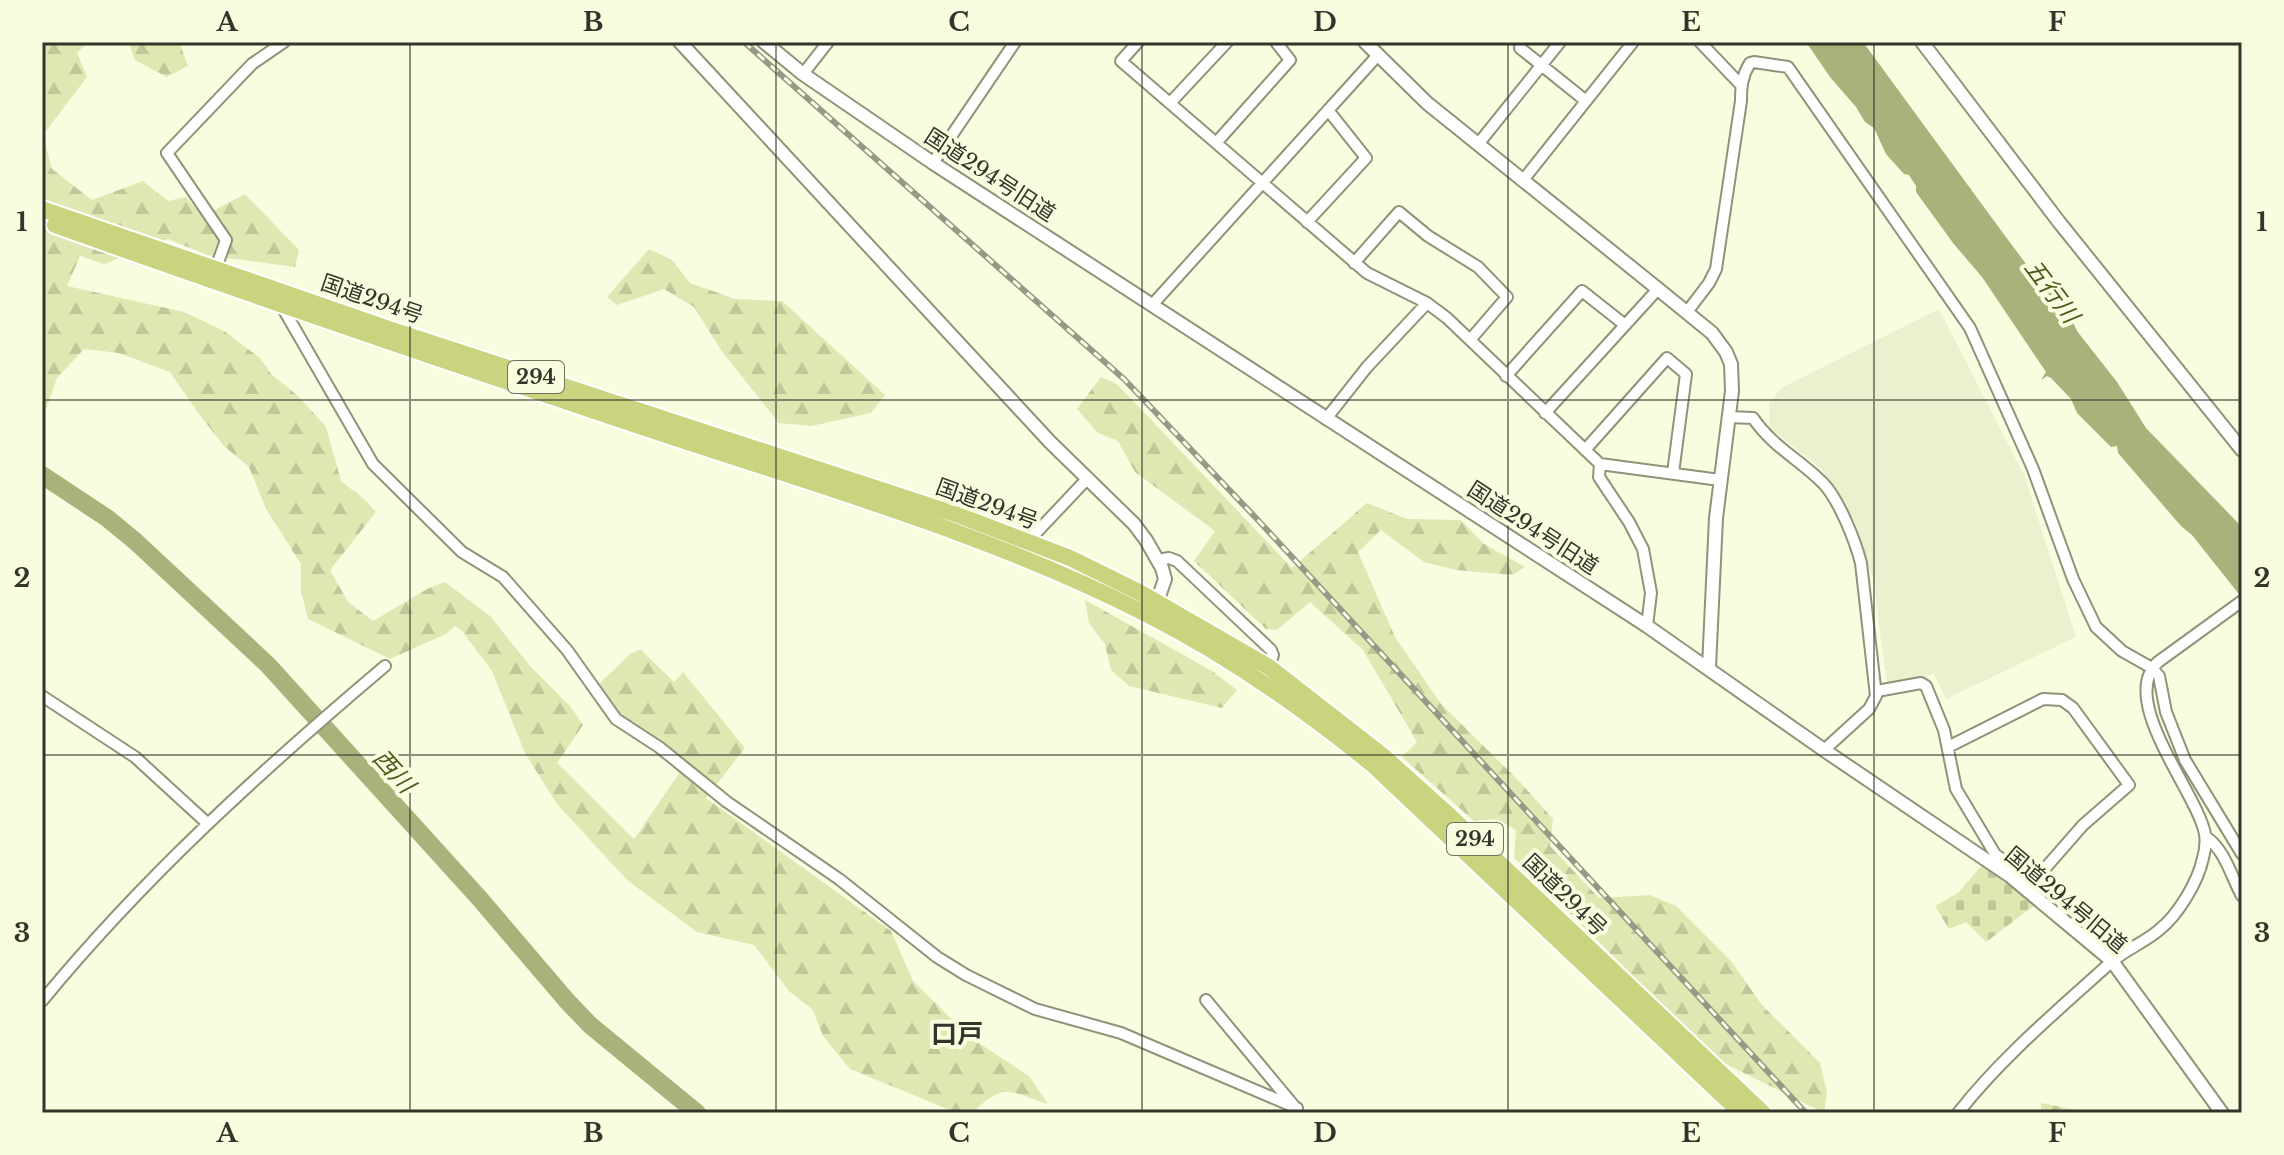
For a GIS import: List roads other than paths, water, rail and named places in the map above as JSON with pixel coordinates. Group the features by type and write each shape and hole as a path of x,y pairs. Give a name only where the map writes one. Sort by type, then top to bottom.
{"highway":[{"name":"国道294号","path":"42,209 389,329 958,515 1092,568 1325,726 1373,765 1741,1113"},
{"name":"国道294号","path":"42,220 963,535 1154,609 1269,667 1415,783 1763,1113"}],"street":[{"path":"216,268 226,240 167,153 252,64 284,42"},
{"path":"680,42 1087,479 1134,524 1158,560 1165,579 1154,609"},
{"name":"国道294号旧道","path":"764,42 803,74 933,163 1709,667 1824,750 2010,876 2112,961 2222,1113"},
{"path":"803,74 828,42"},
{"path":"933,163 1015,42"},
{"path":"1138,42 1121,61 1354,263 1367,273 1427,303 1600,464 1720,480"},
{"path":"1170,103 1227,42"},
{"path":"1216,143 1290,60 1276,42"},
{"path":"1365,42 1427,103 1719,341 1731,364 1732,391 1720,480 1709,667"},
{"path":"1479,143 1560,42"},
{"path":"1524,179 1633,42"},
{"path":"1700,42 1740,84"},
{"path":"1922,42 2050,211 2242,450"},
{"path":"1520,48 1586,101"},
{"path":"1152,305 1378,55"},
{"path":"1687,312 1709,283 1721,246 1741,101 1740,84 1750,63 1788,67 1970,328 2033,469 2073,579 2096,627 2122,651 2152,668 2159,676 2166,712 2185,760 2242,854"},
{"path":"1307,222 1366,158 1328,110"},
{"path":"1354,263 1399,212 1428,236 1478,267 1507,297 1470,340"},
{"path":"1545,413 1658,289"},
{"path":"1506,376 1582,291 1625,325"},
{"path":"279,302 373,464 462,552 503,577 567,650 616,719 659,747 727,802 839,879 937,957 966,975 1035,1009 1121,1033 1299,1111"},
{"path":"1326,419 1367,367 1427,303"},
{"path":"1585,450 1667,358 1686,374 1673,473"},
{"path":"1728,417 1753,418 1776,446 1826,486 1857,546 1877,691 1869,709 1824,750"},
{"path":"1600,464 1601,483 1629,522 1643,549 1651,593 1647,626"},
{"path":"1031,542 1087,479"},
{"path":"1158,560 1169,558 1177,561 1271,650 1273,655 1269,667"},
{"path":"2238,605 2152,668 2147,704 2159,737 2206,837 2215,843 2222,854 2242,896"},
{"path":"42,1001 108,923 207,823 385,666"},
{"path":"1877,691 1924,683 1936,706 1958,792 1995,854 2012,867 2010,876"},
{"path":"42,696 135,757 207,823"},
{"path":"1948,747 2043,699 2057,699 2073,708 2129,785 2083,825 2027,889"},
{"path":"1958,1113 1996,1069 2112,961 2159,930 2184,899 2203,861 2206,837"},
{"path":"1206,1000 1299,1111"}],"waterway":[{"name":"西川","path":"42,475 107,518 135,541 268,665 480,899 567,1001 590,1025 697,1113"}],"railway":[{"path":"744,42 1124,379 1806,1113"}],"district":[{"name":"口戸","path":"957,1034"}],"water label":[{"name":"五行川","path":"2052,291"}]}
